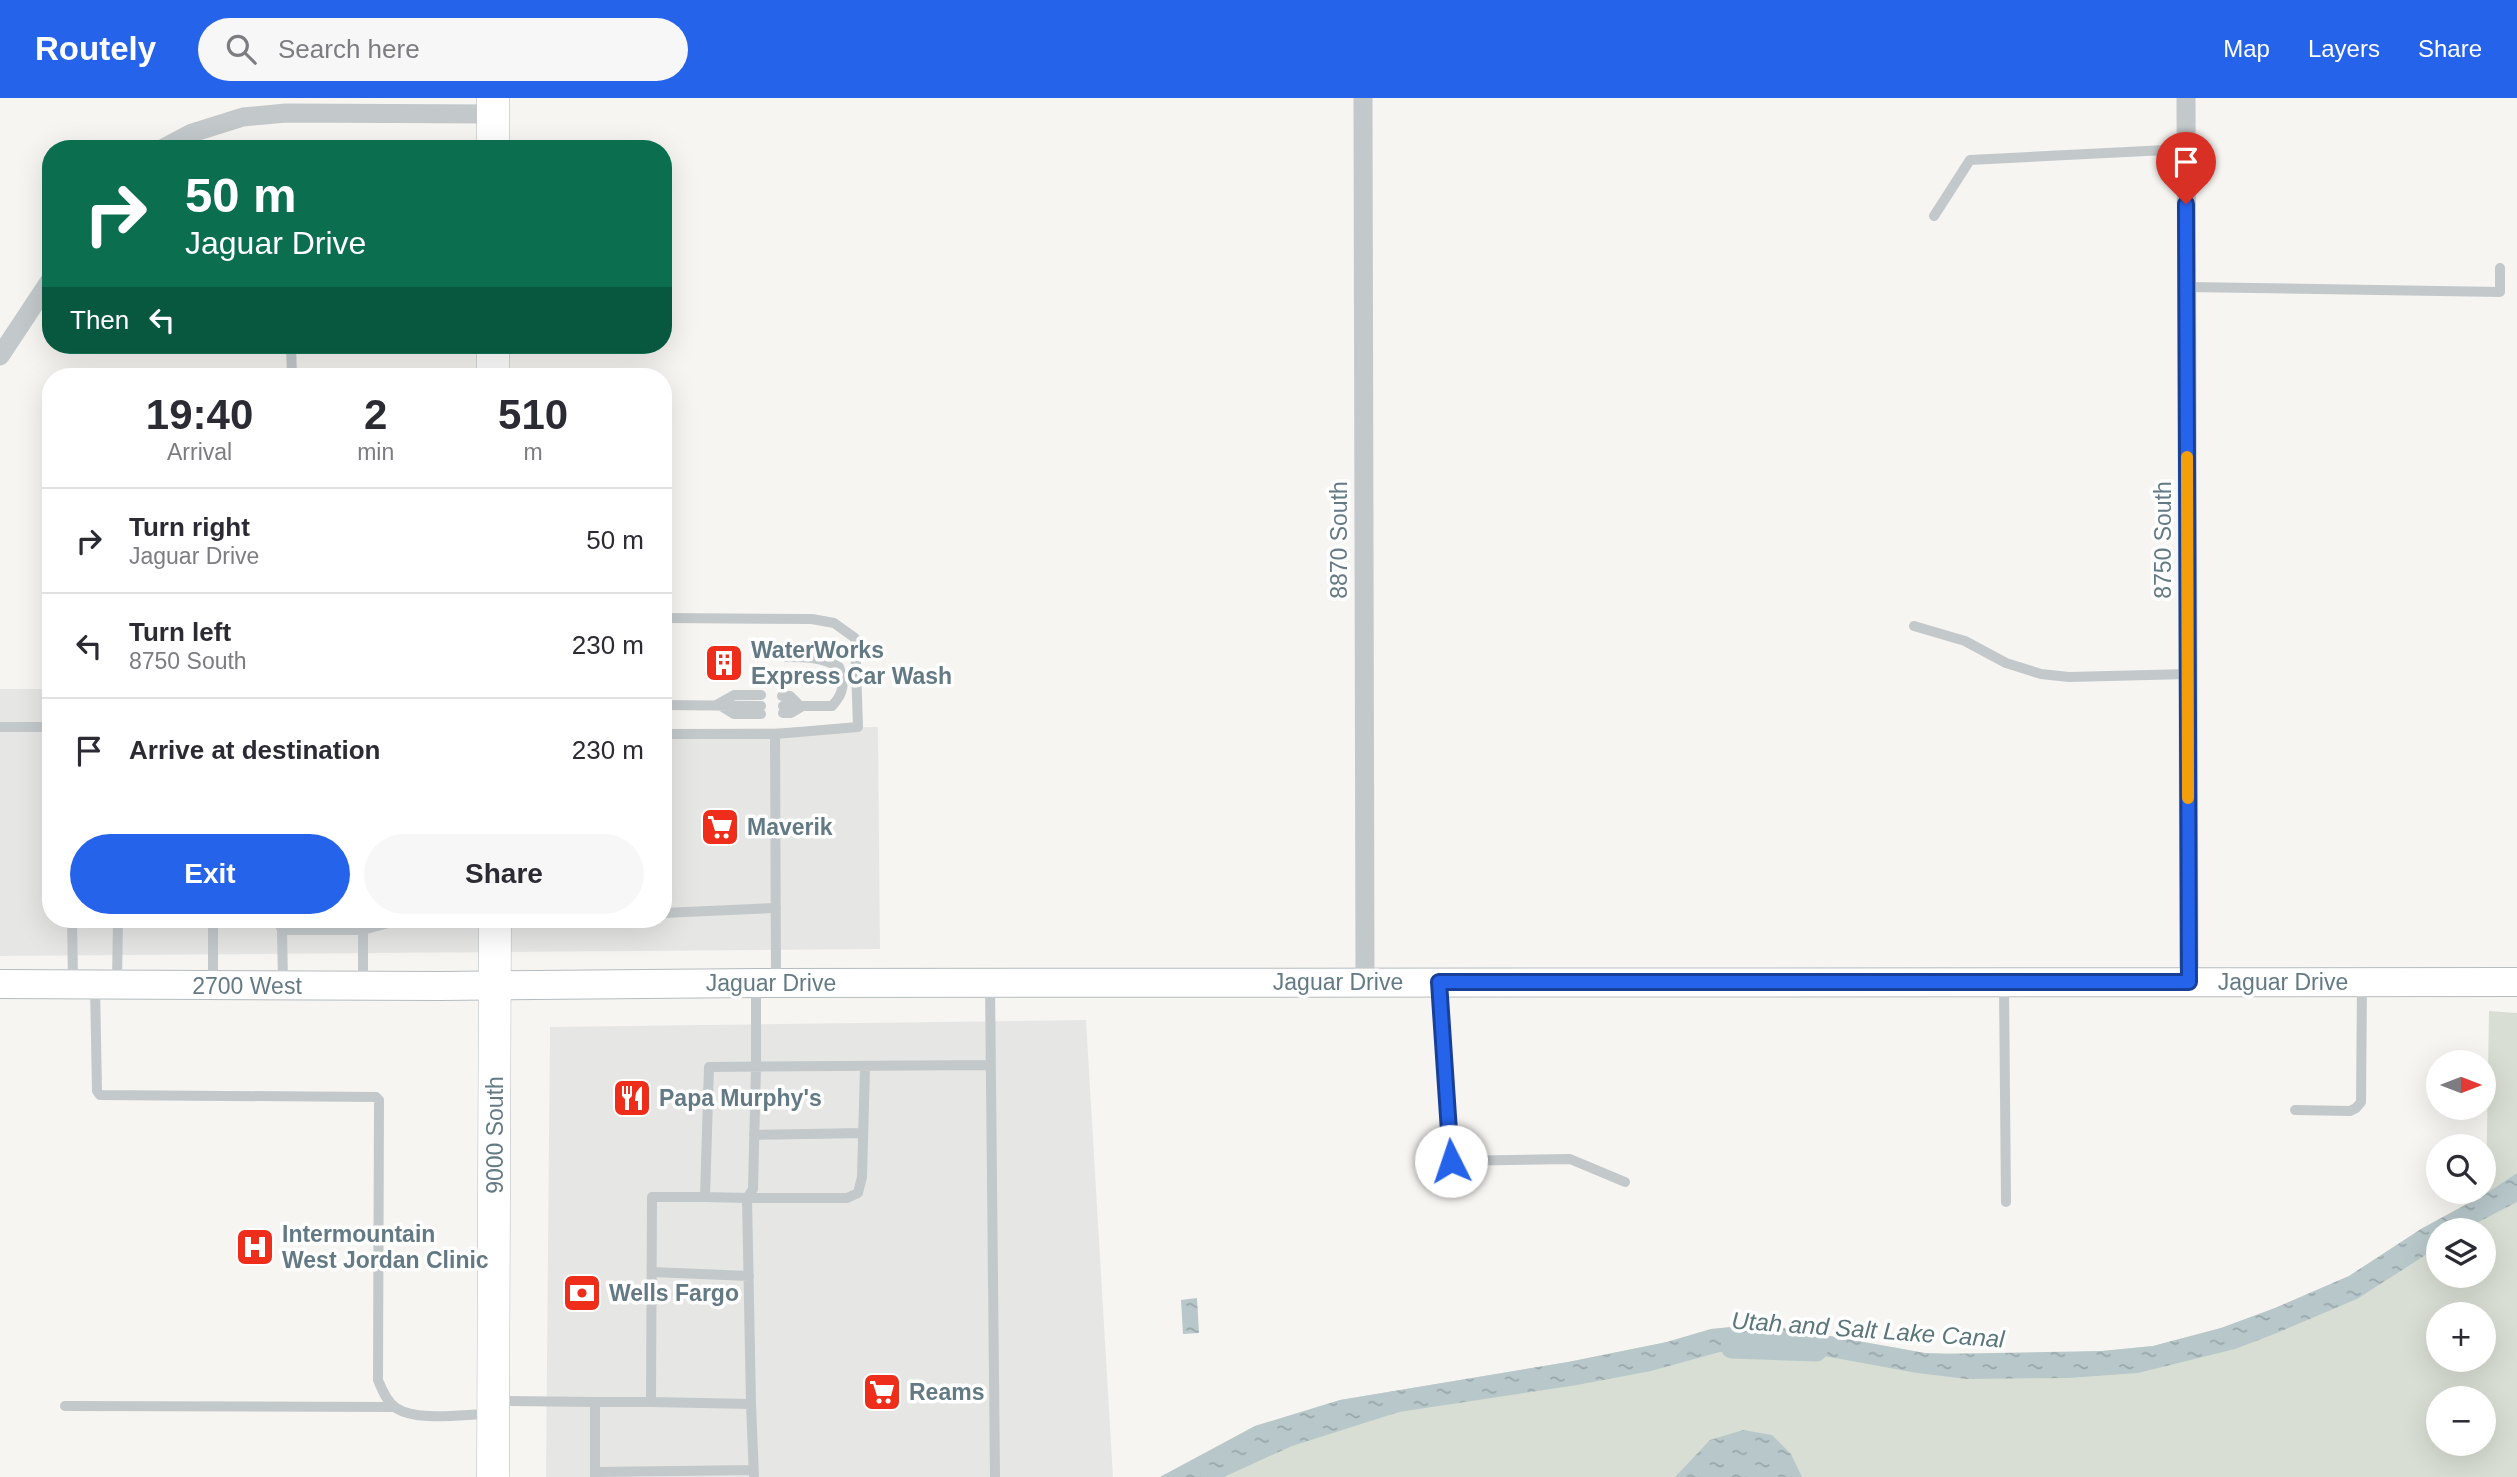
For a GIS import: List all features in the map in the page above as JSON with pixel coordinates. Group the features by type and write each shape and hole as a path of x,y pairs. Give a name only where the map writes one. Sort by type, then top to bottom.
{"main road":[{"path":"493,106 493,140"},
{"name":"9000 South","path":"493,1477 495,928"},
{"name":"Jaguar Drive","path":"495,985 2517,982"},
{"name":"2700 West","path":"0,984 495,985"}],"street":[{"name":"8870 South","path":"1363,98 1365,982"},
{"name":"8750 South","path":"2186,98 2189,982"},
{"path":"179,140 192,133 243,117 286,113 493,106"},
{"path":"0,356 42,293"}],"lane":[{"path":"1934,216 1970,160 2186,149"},
{"path":"2187,287 2500,292 2500,268"},
{"path":"672,618 813,620 834,623 855,638 858,727 775,734 672,734"},
{"path":"1914,626 1965,641 2006,663 2041,674 2069,677 2188,674"},
{"path":"786,657 810,657 829,661 839,667 844,680 842,695 832,706 801,707 791,713 782,705 790,696 801,707"},
{"path":"672,705 761,705"},
{"path":"0,727 42,727"},
{"path":"595,1402 595,1475 753,1474 747,1198 752,1189 756,1067 776,908 775,734"},
{"path":"672,913 776,908"},
{"path":"75,928 95,985 97,1091 100,1095 376,1097 379,1100 377,1371 382,1389 394,1407"},
{"path":"95,985 115,928"},
{"path":"213,928 213,986"},
{"path":"283,986 282,930 309,928"},
{"path":"363,928 363,986"},
{"path":"1439,982 1451,1161 1570,1159 1625,1182"},
{"path":"2004,982 2006,1202"},
{"path":"2295,1110 2350,1111 2361,1102 2362,982"},
{"path":"990,983 995,1477"},
{"path":"705,1197 709,1068 990,1065"},
{"path":"651,1402 652,1197 847,1198 858,1193 862,1177 864,1067"},
{"path":"754,1135 863,1133"},
{"path":"652,1272 749,1276"},
{"path":"65,1406 394,1407 421,1415 493,1407 595,1402 751,1404"}],"shaded area":[{"path":"0,689 42,689 42,928 672,928 672,729 878,727 880,949 0,956"},
{"path":"2489,1011 2517,1013 2517,1477 1160,1477 1255,1426 1340,1400 1568,1362 1667,1342 1711,1329 1762,1324 1925,1353 2022,1354 2153,1346 2221,1328 2349,1276 2426,1226 2426,1288 2496,1288 2496,1218 2441,1218 2466,1204 2496,1204 2496,1134 2487,1134 2487,1120 2496,1120 2496,1050 2488,1050"},
{"path":"1086,1020 1113,1477 546,1477 550,1027"}],"water":[{"path":"2517,1173 2517,1202 2486,1218 2441,1218 2467,1204 2496,1204 2496,1187"},
{"path":"2426,1226 2426,1255 2357,1299 2235,1349 2138,1373 2068,1378 1967,1379 1917,1373 1786,1349 1720,1352 1651,1371 1577,1385 1399,1412 1292,1446 1224,1477 1160,1477 1255,1426 1340,1400 1568,1362 1667,1342 1711,1329 1762,1324 1925,1353 1947,1354 2102,1351 2153,1346 2221,1328 2349,1276"},
{"path":"1197,1298 1199,1333 1183,1334 1181,1300"},
{"path":"1743,1430 1772,1435 1791,1454 1802,1477 1675,1477 1710,1440"}],"waterway":[{"name":"Utah and Salt Lake Canal","path":"1732,1347 1816,1350"}],"slow traffic":[{"path":"2187,457 2188,798"}],"place":[{"name":"WaterWorks Express Car Wash","path":"724,663"},
{"name":"Maverik","path":"720,827"},
{"name":"Papa Murphy's","path":"632,1098"},
{"name":"Intermountain West Jordan Clinic","path":"255,1247"},
{"name":"Wells Fargo","path":"582,1293"},
{"name":"Reams","path":"882,1392"}],"route":[{"path":"1451,1161 1439,982 2189,982 2186,204"}]}
